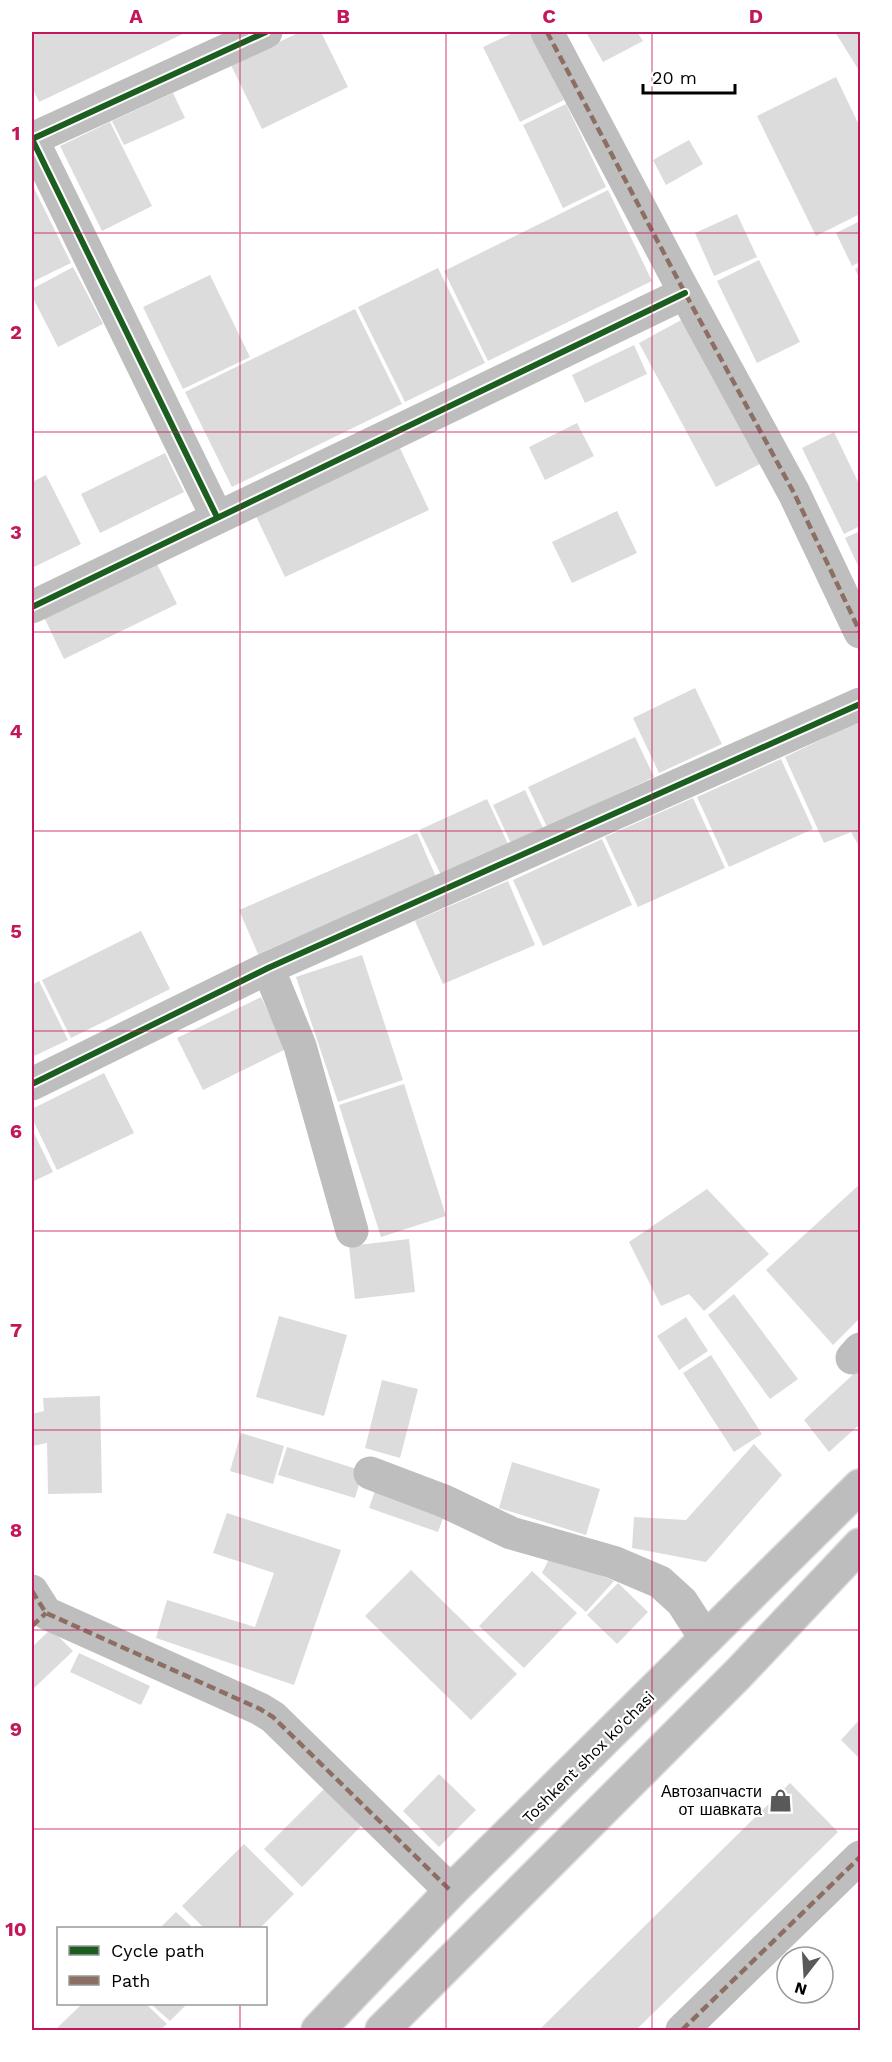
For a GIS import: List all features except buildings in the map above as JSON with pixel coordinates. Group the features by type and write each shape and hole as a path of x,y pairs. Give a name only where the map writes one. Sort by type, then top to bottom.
{"main road":[{"name":"Toshkent shox ko'chasi","path":"318,2031 452,1891 861,1485"},
{"path":"381,2031 738,1674 861,1545"}],"street":[{"path":"217,517 32,139 266,32"},
{"path":"547,32 794,493 861,632"},
{"path":"32,607 685,293"},
{"path":"32,1084 268,968 861,704"},
{"path":"268,968 300,1046 352,1231"},
{"path":"370,1473 444,1501 512,1533 613,1562 660,1581 682,1602 706,1640"},
{"path":"36,1610 260,1709 273,1717 452,1891"},
{"path":"682,2031 861,1857"}],"marked path":[{"path":"547,32 794,493 860,632"},
{"path":"32,1591 46,1613 260,1709 273,1717 451,1891"},
{"path":"32,1626 46,1613"},
{"path":"682,2030 860,1857"}],"cycle path":[{"path":"217,517 32,139 266,32"},
{"path":"32,607 685,293"},
{"path":"32,1084 268,968 860,704"}],"place":[{"name":"Автозапчасти от шавката","path":"780,1800"}]}
